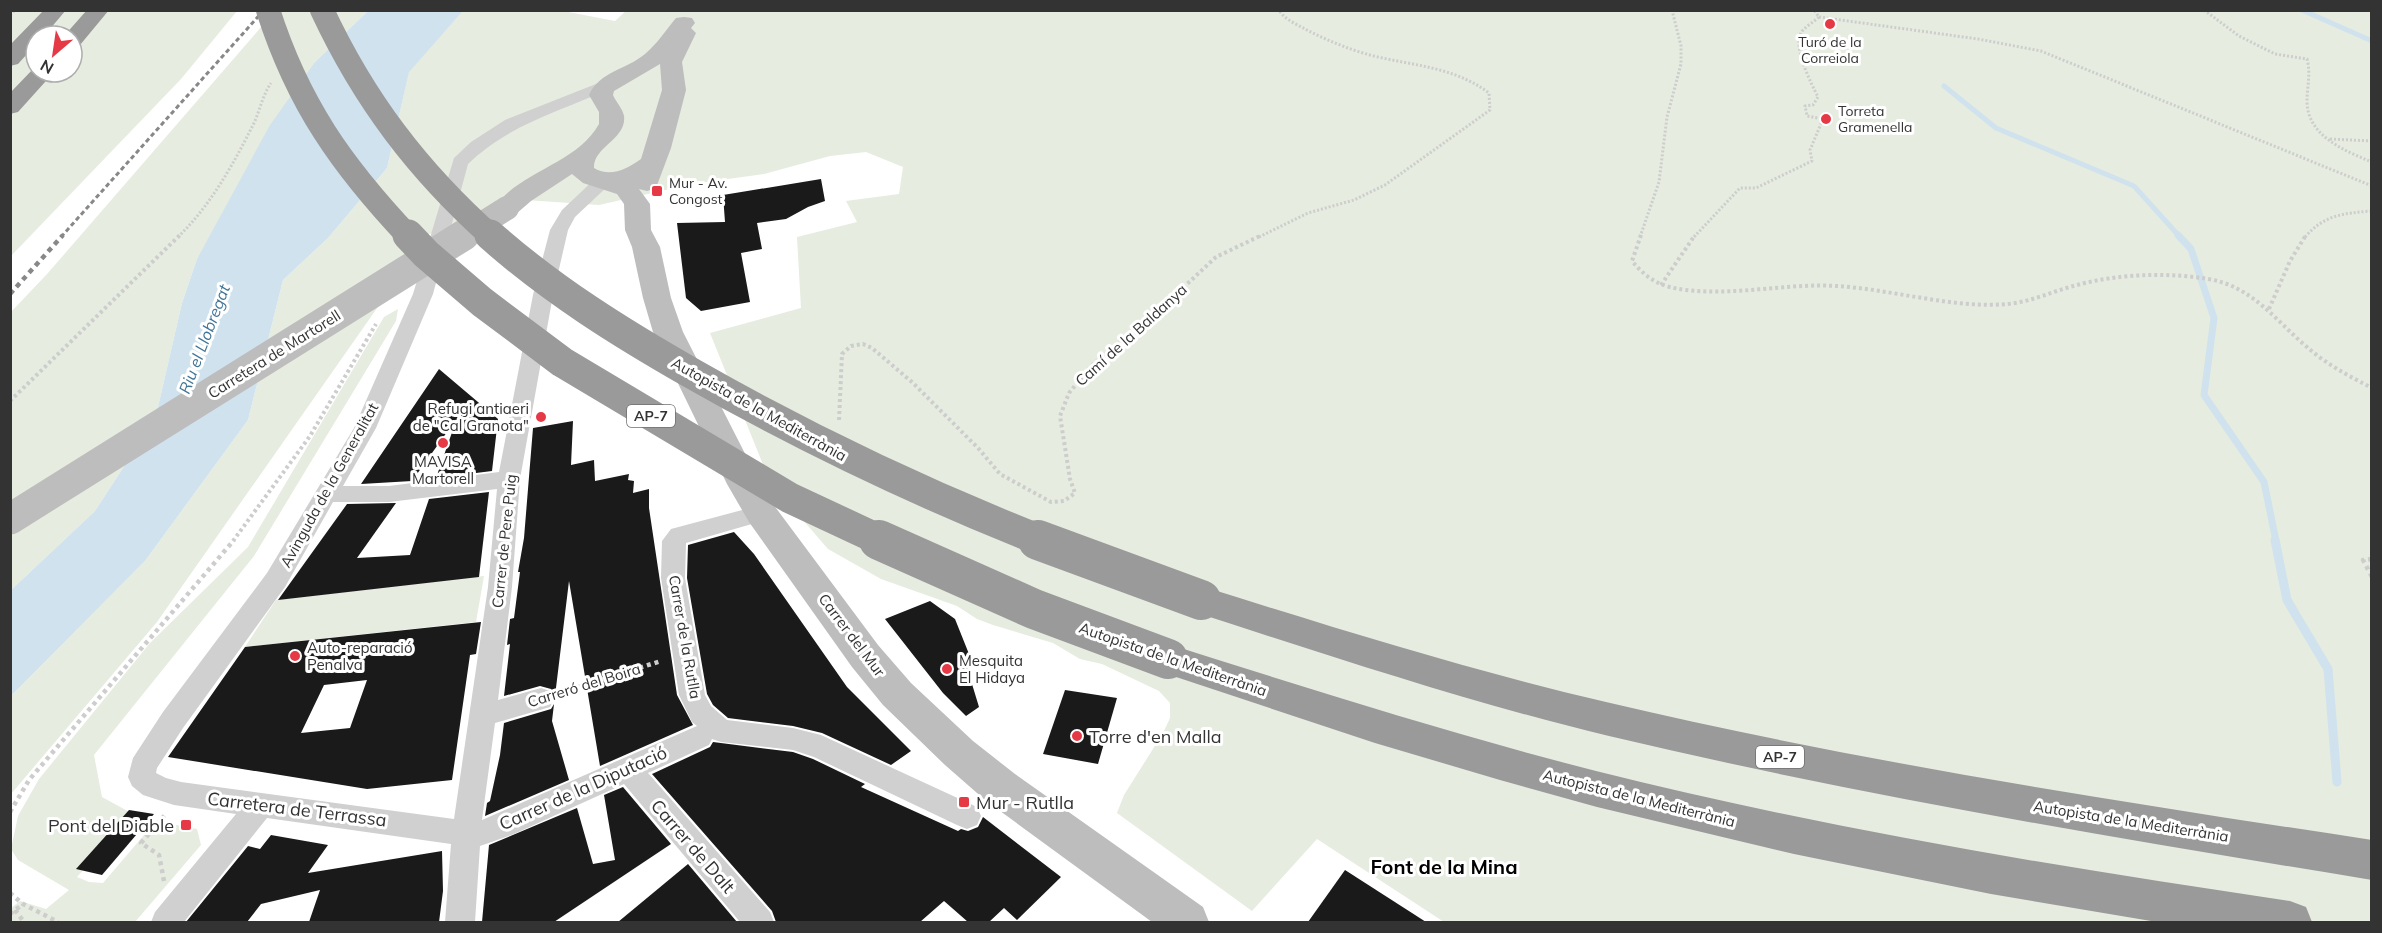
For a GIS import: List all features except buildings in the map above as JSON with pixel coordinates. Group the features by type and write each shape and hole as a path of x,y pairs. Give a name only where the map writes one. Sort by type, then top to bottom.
{"highway":[{"path":"10,59 56,10"},
{"path":"84,27 99,10"},
{"name":"Autopista de la Mediterrània","path":"268,10 280,48 304,100 351,171 426,254 482,302 562,362 790,498 918,558 1034,609 1168,659 1334,714 1499,763 1625,796 1781,832 2160,904 2290,922"},
{"name":"Autopista de la Mediterrània","path":"322,10 356,80 405,149 476,223 529,268 615,328 738,401 837,453 963,510 1075,556 1201,600 1424,671 1607,719 1771,755 2063,811 2372,860"},
{"path":"10,107 32,84"}],"main road":[{"name":"Carrer del Mur","path":"646,247 649,231 647,175 668,117 674,90 671,62 685,35 686,16"},
{"path":"600,179 585,174 581,168 581,162 585,154 611,124 611,115 601,95 616,80 653,59 686,16"},
{"path":"616,80 653,73 673,79"},
{"path":"507,208 522,195 585,154"},
{"path":"507,208 556,187 630,176 652,163"},
{"name":"Carrer del Mur","path":"600,179 626,189 633,195 637,204 638,230 646,247 657,298 668,332 744,484 761,513 865,656 897,694 927,724 989,778 1187,922"},
{"name":"Carretera de Martorell","path":"10,519 507,208"}],"street":[{"name":"Avinguda de la Generalitat","path":"143,766 173,720 276,580 365,428 420,301 460,162 472,149 512,122 616,80"},
{"name":"Carrer de Pere Puig","path":"460,922 466,834 500,587 509,479 543,296 559,230 568,214 600,179"},
{"path":"328,494 389,494 509,479"},
{"name":"Carrer de la Rutlla","path":"761,513 679,535 674,541 673,578 692,694 701,714 720,731 793,739 821,747 967,816"},
{"name":"Carreró del Boira","path":"482,714 541,699"},
{"name":"Carrer de la Diputació","path":"466,834 482,833 504,825 699,737"},
{"name":"Carretera de Terrassa","path":"143,766 142,777 148,784 161,789 466,834"},
{"name":"Carrer de Dalt","path":"627,769 759,922"},
{"path":"166,922 260,805"}],"path":[{"path":"10,15 15,10"},
{"name":"Camí de la Baldanya","path":"839,422 842,354 851,346 863,344 872,348 914,383 978,448 1000,474 1051,502 1064,501 1075,493 1070,479 1060,416 1069,393 1090,367 1179,292 1216,257 1308,213 1354,200 1385,185 1490,110 1489,93 1466,77 1436,68 1371,55 1341,45 1310,32 1282,15 1279,10"},
{"path":"1672,10 1681,46 1681,63 1667,117 1659,182 1632,261 1637,271 1661,285 1692,292 1808,285 1882,289 1970,304 2006,304 2043,298 2088,282 2141,276 2178,275 2223,282 2251,295 2269,309 2304,346 2337,371 2372,388"},
{"path":"1814,10 1819,17 1978,39 2041,51 2372,186"},
{"path":"2204,10 2239,36 2275,54 2307,59 2310,68 2307,105 2311,121 2342,150 2372,162"},
{"path":"1661,285 1681,250 1718,207 1740,188 1756,188 1812,161 1810,150 1823,119 1807,116 1804,106 1813,105 1818,97 1805,69 1799,42 1801,33 1819,17"},
{"path":"10,401 192,223 208,203 240,151 255,121 265,91"},
{"path":"2328,139 2372,141"},
{"path":"2269,309 2298,246 2322,220 2350,212 2372,211"},
{"path":"10,812 28,780 249,522 310,436 352,362 382,316"},
{"path":"2372,559 2362,560 2372,577"},
{"name":"Carreró del Boira","path":"541,699 685,653"},
{"path":"163,885 164,875 159,855 141,843 168,811"},
{"path":"10,894 23,904 58,922"},
{"path":"23,904 13,912 24,922"}],"shaded area":[{"path":"627,10 2371,11 2371,922 1444,922 1317,839 1252,911 1117,813 1124,795 1170,718 1170,703 1159,691 1102,664 1080,659 1053,643 993,625 977,619 957,606 881,579 828,549 770,482 710,333 801,308 797,237 857,222 846,201 899,194 903,167 866,152 830,156 764,174 692,184 599,205 526,200 462,226 429,234 157,622 11,794 11,696 145,561 248,420 283,280 328,238 387,168 409,71 463,11 563,11 615,21"},
{"path":"11,11 237,11 181,79 11,256"},
{"path":"275,11 368,11 315,62 197,259 182,303 158,407 136,448 95,511 11,590 10,313 48,273"},
{"path":"398,309 396,321 254,556 94,755 102,797 133,814 77,877 89,882 103,883 156,821 197,829 201,845 135,922 11,922 10,909 20,901 46,909 69,890 18,860 11,849 18,816 39,779 150,643 248,547 384,317"},
{"path":"484,576 476,622 245,647 276,600"}],"water":[{"name":"Riu el Llobregat","path":"368,11 463,11 409,72 387,168 328,238 283,280 248,420 145,561 11,696 11,590 95,511 136,448 158,407 182,303 197,259 270,125 315,62"}],"waterway":[{"path":"2302,10 2372,41"},
{"path":"1944,86 1996,128 2134,186 2180,237"},
{"path":"2178,235 2191,249 2214,318 2204,395 2264,482 2276,541"},
{"path":"2275,540 2287,600 2328,669 2337,782"}],"railway":[{"path":"61,237 264,10"},
{"path":"10,294 63,235"}],"place":[{"name":"Turó de la Correiola","path":"1830,24"},
{"name":"Torreta Gramenella","path":"1826,119"},
{"name":"Mur - Av. Congost","path":"657,191"},
{"name":"Refugi antiaeri de \"Cal Granota\"","path":"541,417"},
{"name":"MAVISA Martorell","path":"443,443"},
{"name":"Auto-reparació Penalva","path":"295,656"},
{"name":"Mesquita El Hidaya","path":"947,669"},
{"name":"Torre d'en Malla","path":"1077,736"},
{"name":"Mur - Rutlla","path":"964,802"},
{"name":"Pont del Diable","path":"186,825"}],"district":[{"name":"Font de la Mina","path":"1444,866"}]}
